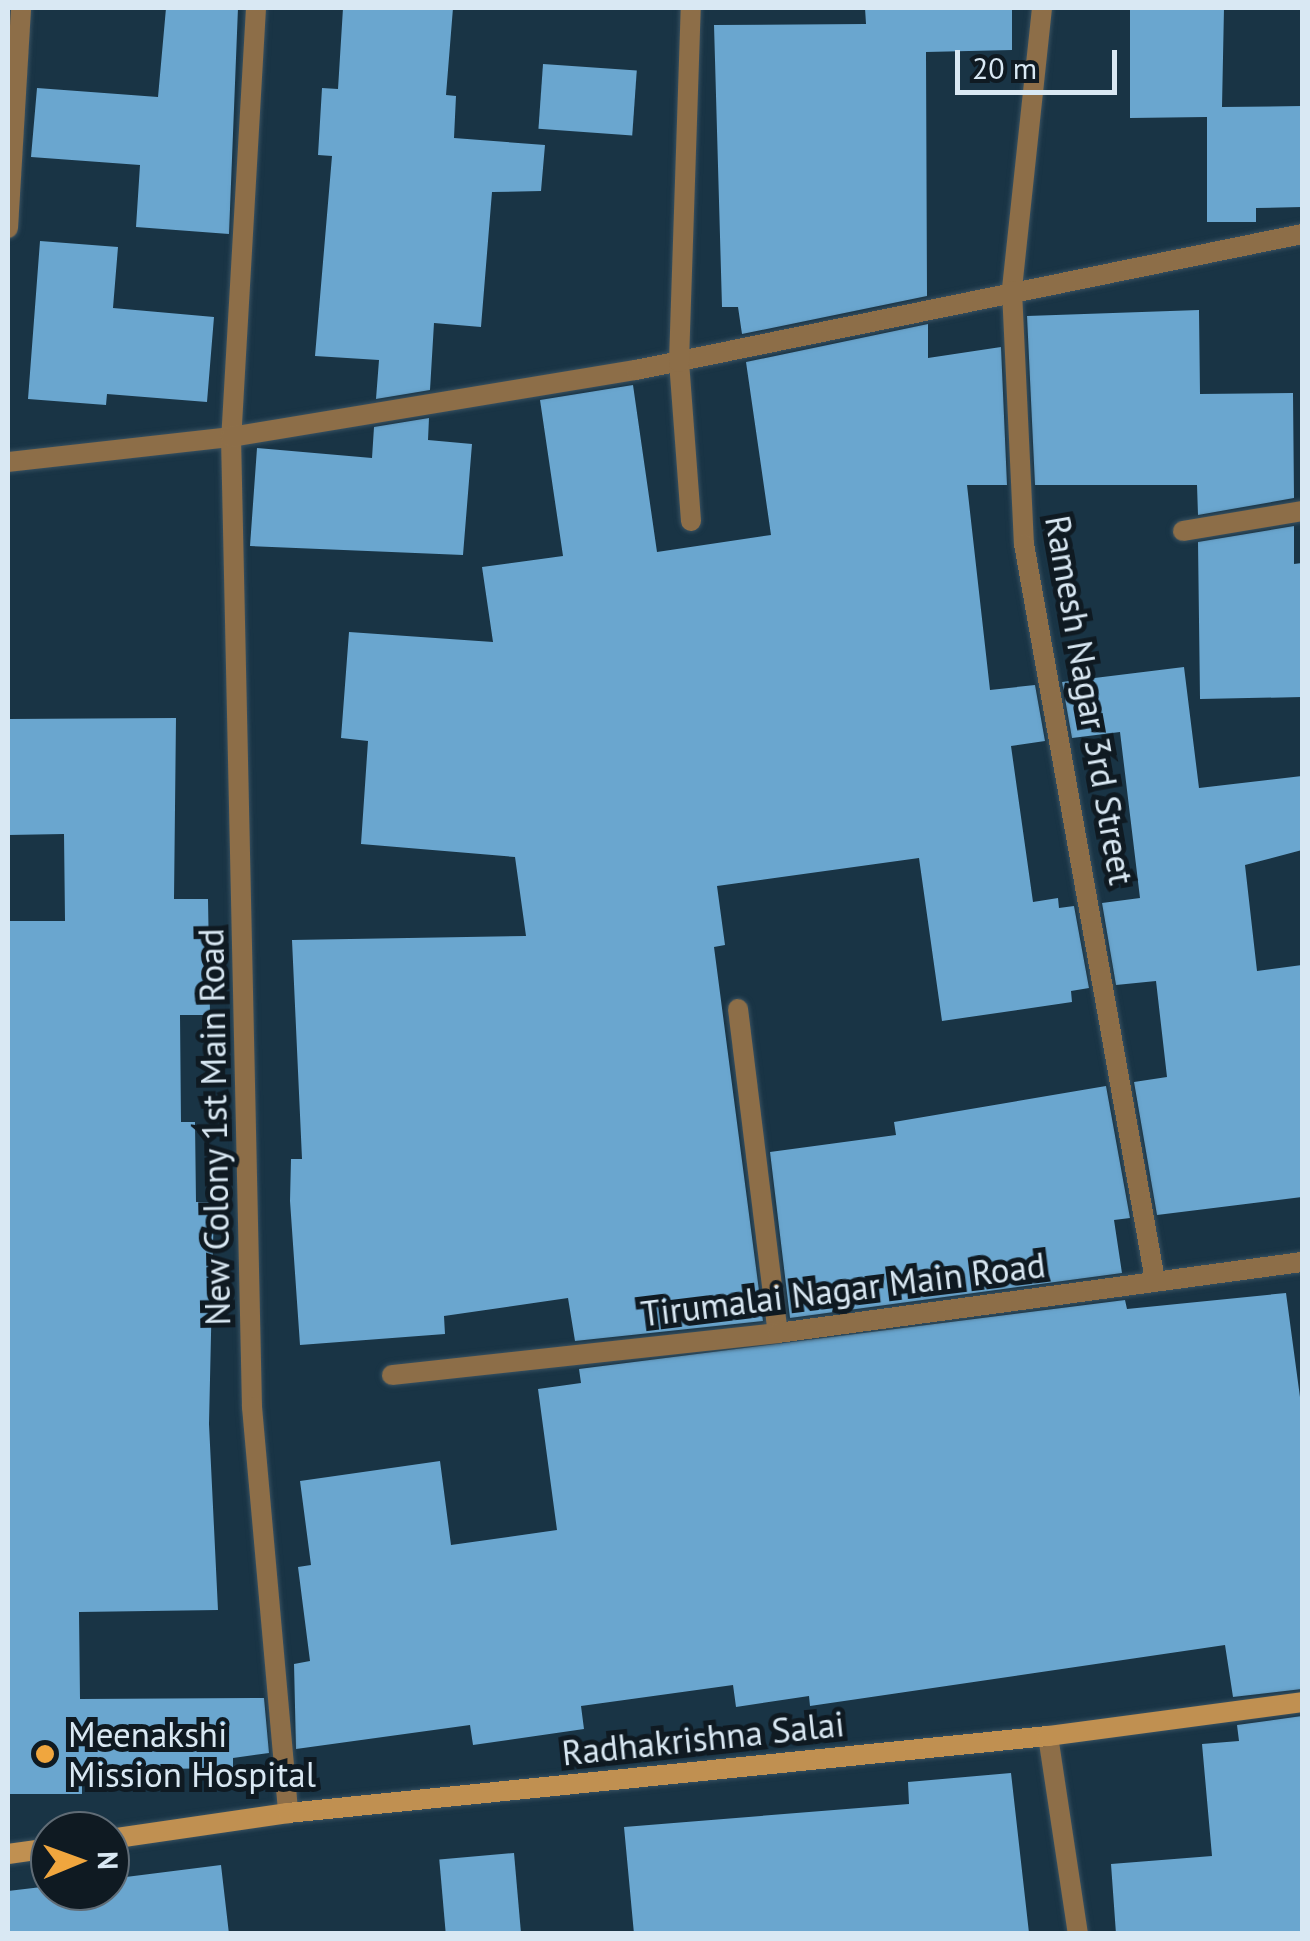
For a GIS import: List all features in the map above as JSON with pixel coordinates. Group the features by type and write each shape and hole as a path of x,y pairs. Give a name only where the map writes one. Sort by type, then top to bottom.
{"street":[{"path":"8,228 21,8"},
{"name":"New Colony 1st Main Road","path":"256,8 231,437 252,1407 288,1813"},
{"path":"691,522 680,362 692,8"},
{"name":"Ramesh Nagar 3rd Street","path":"1042,8 1012,291 1024,544 1155,1280"},
{"path":"8,462 231,437 680,362 1302,234"},
{"path":"1184,531 1302,511"},
{"path":"738,1009 778,1333"},
{"name":"Tirumalai Nagar Main Road","path":"392,1376 778,1333 1302,1262"},
{"name":"Radhakrishna Salai","path":"130,1836 288,1813 1048,1736 1302,1702"},
{"path":"1048,1736 1078,1934"}],"building":[{"path":"166,8 238,8 229,234 136,227 140,165 31,157 37,88 158,97"},
{"path":"343,8 453,8 446,95 456,96 454,138 545,145 541,191 492,192 481,327 434,323 430,390 376,399 379,360 315,356 332,156 318,155 322,88 338,89"},
{"path":"865,8 1012,8 1012,50 926,52 927,296 742,334 738,307 722,307 714,25 866,24"},
{"path":"1130,8 1224,8 1222,107 1302,106 1302,207 1256,208 1256,222 1207,222 1207,117 1130,118"},
{"path":"543,64 637,71 632,135 538,129"},
{"path":"40,241 118,247 113,308 214,317 207,402 107,394 106,405 28,399"},
{"path":"1199,310 1200,394 1293,393 1294,498 1198,515 1197,485 1035,485 1027,316"},
{"path":"928,324 928,358 1001,347 1007,485 967,485 990,690 1035,685 1045,741 1011,746 1033,902 1058,898 1059,908 1074,906 1089,988 1071,991 1072,1002 942,1021 919,858 717,886 725,945 714,947 763,1321 575,1341 568,1298 444,1316 445,1334 300,1345 290,1201 291,1159 302,1159 292,940 526,936 515,857 361,844 368,741 341,738 349,632 493,642 482,567 563,556 540,400 633,385 657,552 771,535 746,362"},
{"path":"429,418 428,440 472,444 463,555 250,546 257,448 372,458 374,427"},
{"path":"1294,526 1294,564 1302,563 1302,697 1200,699 1198,542"},
{"path":"1184,667 1199,788 1302,776 1302,850 1245,865 1257,971 1302,965 1302,1197 1157,1215 1134,1082 1167,1077 1156,981 1116,985 1102,903 1140,898 1120,732 1072,738 1062,682"},
{"path":"176,718 174,899 208,899 210,1015 180,1015 181,1122 195,1122 196,1202 214,1202 209,1424 218,1610 79,1612 80,1699 264,1698 269,1753 233,1758 233,1768 82,1770 82,1794 8,1794 8,921 65,921 64,834 8,835 8,719"},
{"path":"1106,1086 1130,1218 1114,1220 1122,1273 790,1318 770,1152 896,1135 894,1122"},
{"path":"1286,1293 1302,1412 1302,1689 1233,1697 1225,1645 810,1706 809,1696 736,1707 733,1685 581,1706 584,1729 473,1745 470,1725 296,1749 294,1664 310,1661 298,1567 311,1565 300,1481 440,1461 451,1545 557,1530 538,1389 581,1383 579,1369 1125,1300 1127,1309"},
{"path":"1302,1716 1302,1934 1116,1934 1111,1864 1212,1856 1202,1744 1239,1741 1237,1725"},
{"path":"1011,1773 1029,1933 634,1934 624,1827 909,1804 908,1782"},
{"path":"514,1853 521,1934 446,1934 439,1860"},
{"path":"221,1865 229,1934 8,1934 8,1891 30,1888 30,1911 130,1911 130,1876"}],"place":[{"name":"Meenakshi Mission Hospital","path":"45,1754"}]}
